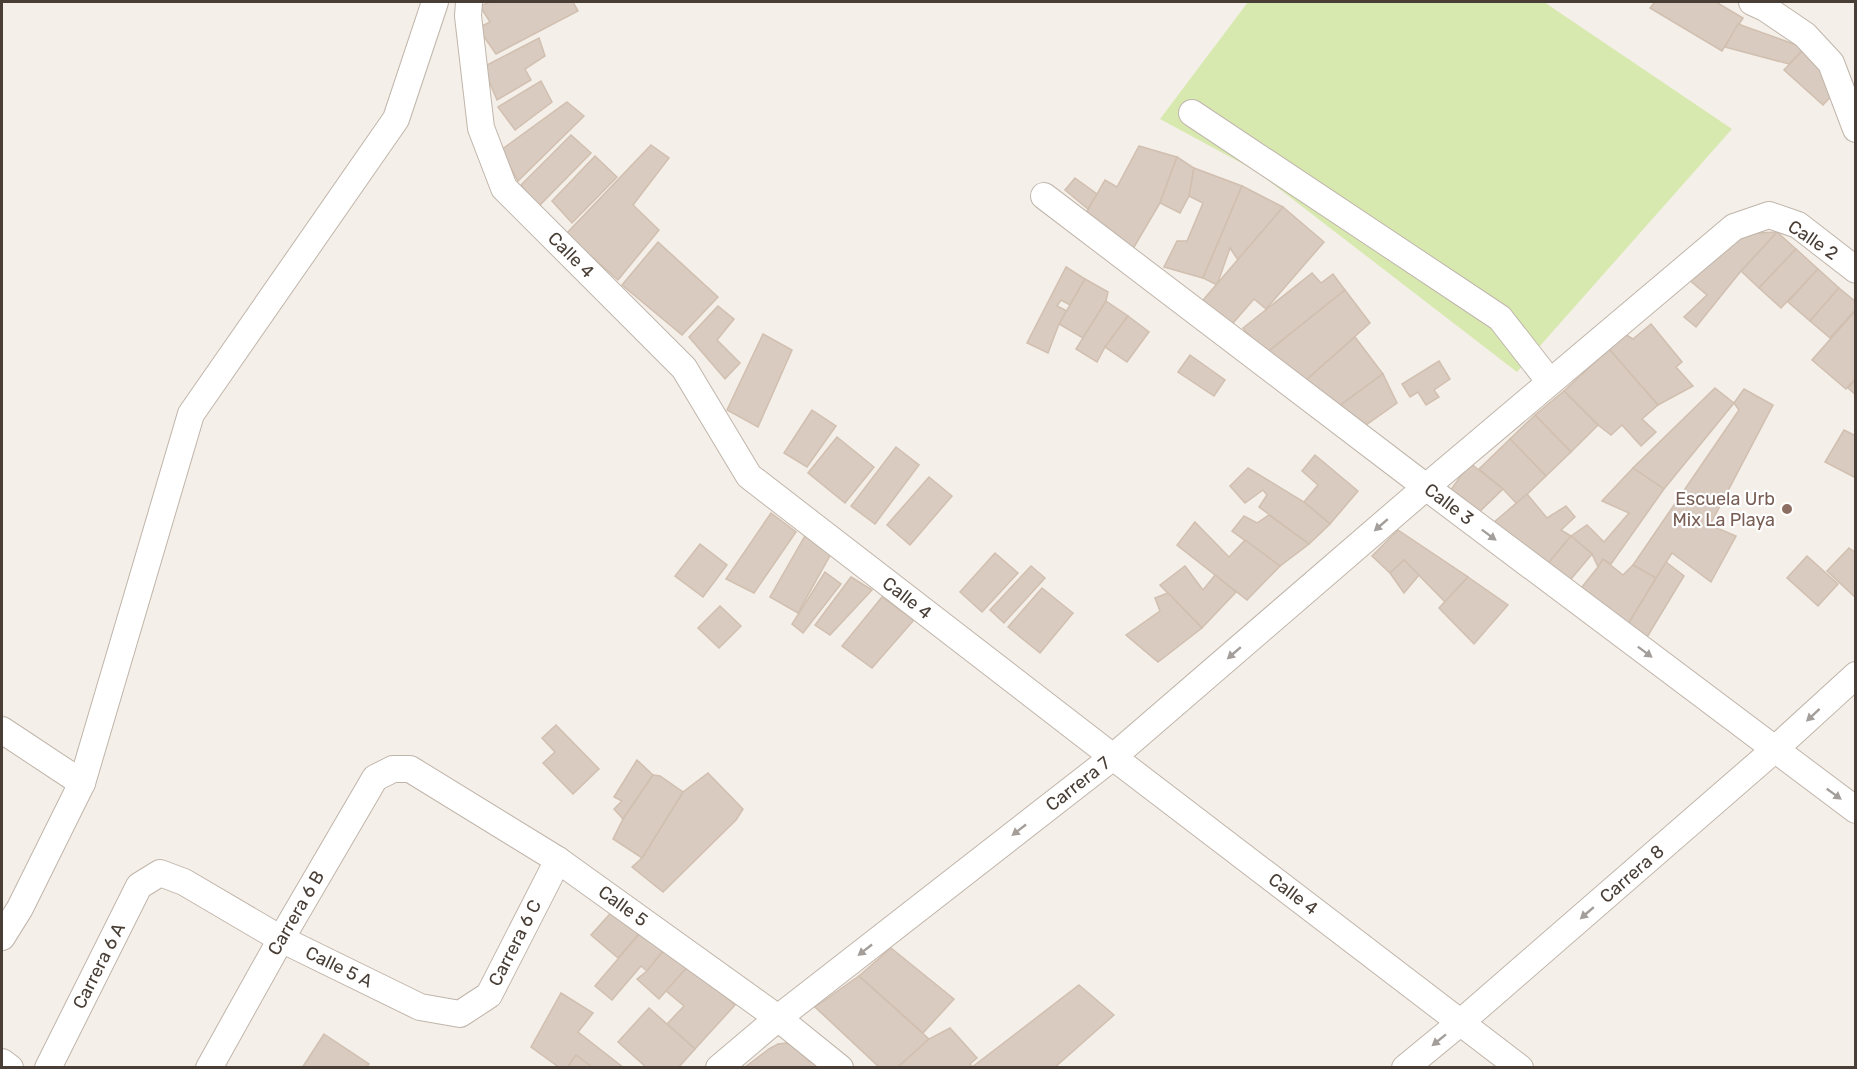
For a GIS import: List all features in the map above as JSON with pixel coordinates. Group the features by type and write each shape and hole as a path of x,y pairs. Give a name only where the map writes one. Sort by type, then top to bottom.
{"street":[{"path":"2,937 20,908 82,783 191,414 396,119 435,2"},
{"name":"Calle 4","path":"469,2 468,16 481,128 504,188 684,368 749,476 1520,1068"},
{"path":"1752,2 1765,8 1804,35 1831,63 1856,129"},
{"path":"1192,112 1500,318 1550,382"},
{"name":"Calle 3","path":"1044,196 1425,487 1856,810"},
{"name":"Carrera 7","path":"719,1068 778,1018 1113,757 1425,487 1734,226 1769,215"},
{"name":"Calle 2","path":"1769,215 1798,225 1856,270"},
{"name":"Carrera 8","path":"1405,1068 1774,750 1856,675"},
{"path":"2,730 82,783"},
{"name":"Calle 5","path":"393,769 410,769 558,860 778,1018 840,1068"},
{"name":"Carrera 6 B","path":"208,1068 280,939 375,778 393,769"},
{"name":"Carrera 6 C","path":"460,1014 489,995 558,860"},
{"name":"Calle 5 A","path":"160,873 184,882 280,939 420,1007 460,1014"},
{"name":"Carrera 6 A","path":"48,1068 139,886 160,873"},
{"path":"2,1062 10,1068"}],"green space":[{"path":"1248,2 1544,2 1732,129 1517,372 1256,171 1160,119"}],"building":[{"path":"490,2 573,2 578,11 496,54 478,28 490,22 480,6"},
{"path":"1655,2 1716,2 1743,18 1722,51 1650,8"},
{"path":"1738,24 1805,48 1789,64 1725,47"},
{"path":"539,38 545,56 525,69 531,80 497,100 483,67"},
{"path":"1805,48 1843,84 1823,105 1784,70"},
{"path":"541,81 552,102 515,130 498,107"},
{"path":"567,102 584,116 518,181 501,150"},
{"path":"571,135 591,153 538,207 521,185"},
{"path":"651,145 669,158 633,205 659,230 618,280 566,234"},
{"path":"1139,146 1177,157 1160,203 1130,254 1082,220 1105,180 1117,187"},
{"path":"595,156 617,177 572,223 552,201"},
{"path":"1177,157 1194,168 1189,196 1180,213 1160,203"},
{"path":"1194,168 1242,186 1203,278 1164,267 1177,241 1187,241 1203,203 1189,196"},
{"path":"1075,178 1097,194 1088,209 1065,190"},
{"path":"1242,186 1283,207 1238,260 1230,248 1217,285 1203,278"},
{"path":"1283,207 1324,242 1266,309 1254,299 1227,330 1198,306"},
{"path":"1777,232 1796,249 1759,288 1741,271"},
{"path":"1777,232 1741,271 1696,327 1684,317 1707,295 1688,279 1734,234"},
{"path":"658,242 718,297 682,335 622,285"},
{"path":"1796,249 1818,269 1781,308 1759,288"},
{"path":"1066,267 1085,279 1070,305 1061,300 1057,306 1067,311 1059,324 1048,353 1027,343"},
{"path":"1818,269 1839,288 1810,321 1788,302"},
{"path":"1312,273 1321,283 1333,274 1345,290 1265,354 1243,328"},
{"path":"1085,279 1108,292 1106,301 1083,338 1059,324"},
{"path":"1839,288 1856,302 1856,309 1830,338 1810,321"},
{"path":"1345,290 1370,323 1296,389 1265,354"},
{"path":"1106,301 1128,316 1097,362 1076,349"},
{"path":"718,306 734,319 717,340 740,363 725,379 689,337"},
{"path":"1856,310 1856,378 1846,389 1812,360"},
{"path":"1128,316 1149,332 1127,362 1105,347"},
{"path":"1651,324 1682,362 1676,367 1693,386 1658,405 1609,349 1623,333 1633,339"},
{"path":"763,334 792,350 758,427 727,410"},
{"path":"1355,337 1383,374 1324,417 1296,389"},
{"path":"1609,349 1658,405 1642,419 1656,432 1641,446 1622,425 1611,435 1564,391"},
{"path":"1190,355 1225,380 1214,396 1178,372"},
{"path":"1439,361 1450,379 1434,390 1439,397 1426,405 1418,392 1410,397 1402,384"},
{"path":"1383,374 1397,403 1349,437 1324,417"},
{"path":"1856,379 1856,395 1848,388"},
{"path":"1715,388 1734,403 1664,489 1633,468"},
{"path":"1744,389 1773,405 1710,525 1736,536 1711,582 1672,553 1656,578 1633,565 1739,410 1734,403"},
{"path":"1564,391 1598,425 1571,452 1535,415"},
{"path":"812,410 836,426 807,467 784,453"},
{"path":"1535,415 1571,452 1546,476 1510,439"},
{"path":"1844,430 1856,436 1856,478 1825,462"},
{"path":"837,437 874,467 845,503 808,473"},
{"path":"1510,439 1546,476 1517,504 1479,469"},
{"path":"896,447 919,465 875,524 851,506"},
{"path":"1315,455 1358,491 1330,524 1304,502 1318,485 1302,471"},
{"path":"1470,463 1503,489 1471,520 1445,498"},
{"path":"1248,468 1304,502 1330,524 1309,544 1259,507 1267,495 1263,490 1245,503 1230,486"},
{"path":"1633,468 1664,489 1611,564 1603,559 1598,567 1592,554 1571,536 1587,525 1604,542 1629,513 1602,501"},
{"path":"929,477 952,496 910,545 887,525"},
{"path":"1527,494 1547,518 1566,506 1575,517 1561,530 1571,536 1540,573 1485,530"},
{"path":"771,513 796,532 754,593 726,579"},
{"path":"1269,515 1309,544 1280,566 1232,531 1244,516 1257,523"},
{"path":"1195,522 1229,557 1245,540 1280,566 1247,600 1177,545"},
{"path":"1398,530 1468,577 1445,602 1404,560 1390,573 1372,556"},
{"path":"806,534 832,552 798,613 770,597"},
{"path":"1571,536 1592,554 1561,591 1540,573"},
{"path":"700,544 727,565 703,597 675,576"},
{"path":"1849,548 1856,553 1856,598 1827,571"},
{"path":"995,553 1018,573 982,612 960,592"},
{"path":"1807,556 1838,584 1818,606 1787,578"},
{"path":"1603,559 1623,575 1633,565 1656,578 1622,634 1573,598"},
{"path":"1404,560 1419,575 1404,593 1390,573"},
{"path":"1666,562 1684,576 1638,652 1622,634"},
{"path":"1031,566 1045,578 1004,623 990,610"},
{"path":"1185,566 1203,590 1215,575 1236,592 1202,628 1160,585"},
{"path":"825,572 841,584 803,633 792,624"},
{"path":"851,577 872,590 830,635 815,625"},
{"path":"1468,577 1508,605 1474,644 1439,608"},
{"path":"1042,588 1073,613 1040,653 1008,627"},
{"path":"1168,593 1202,628 1158,662 1126,635 1160,611 1155,598"},
{"path":"882,597 914,620 872,668 842,646"},
{"path":"720,606 741,626 719,648 698,628"},
{"path":"556,725 599,769 573,794 543,763 555,752 542,738"},
{"path":"637,760 653,775 623,819 614,809 622,801 614,797"},
{"path":"708,773 743,809 736,820 663,892 632,867 642,858 683,792"},
{"path":"653,775 660,776 683,792 642,858 613,839 623,819"},
{"path":"617,906 643,929 618,958 591,935"},
{"path":"646,926 668,945 647,971 641,966 612,1000 595,986"},
{"path":"668,945 689,965 659,999 637,979 647,971"},
{"path":"891,948 954,999 923,1033 859,976"},
{"path":"689,965 735,1005 695,1049 667,1024 684,1006 666,991"},
{"path":"859,976 929,1039 897,1068 880,1068 815,1007"},
{"path":"1079,985 1114,1015 1054,1068 971,1068"},
{"path":"561,993 593,1013 578,1032 624,1068 593,1068 576,1055 567,1068 560,1068 531,1047"},
{"path":"649,1008 695,1049 678,1068 647,1068 618,1042"},
{"path":"950,1028 977,1058 970,1064 973,1067 897,1068 929,1039"},
{"path":"324,1034 369,1064 366,1068 302,1068"},
{"path":"786,1043 793,1046 810,1062 815,1056 828,1068 744,1068 769,1049"},
{"path":"576,1055 593,1068 567,1068"}],"place":[{"name":"Escuela Urb Mix La Playa","path":"1787,509"}]}
